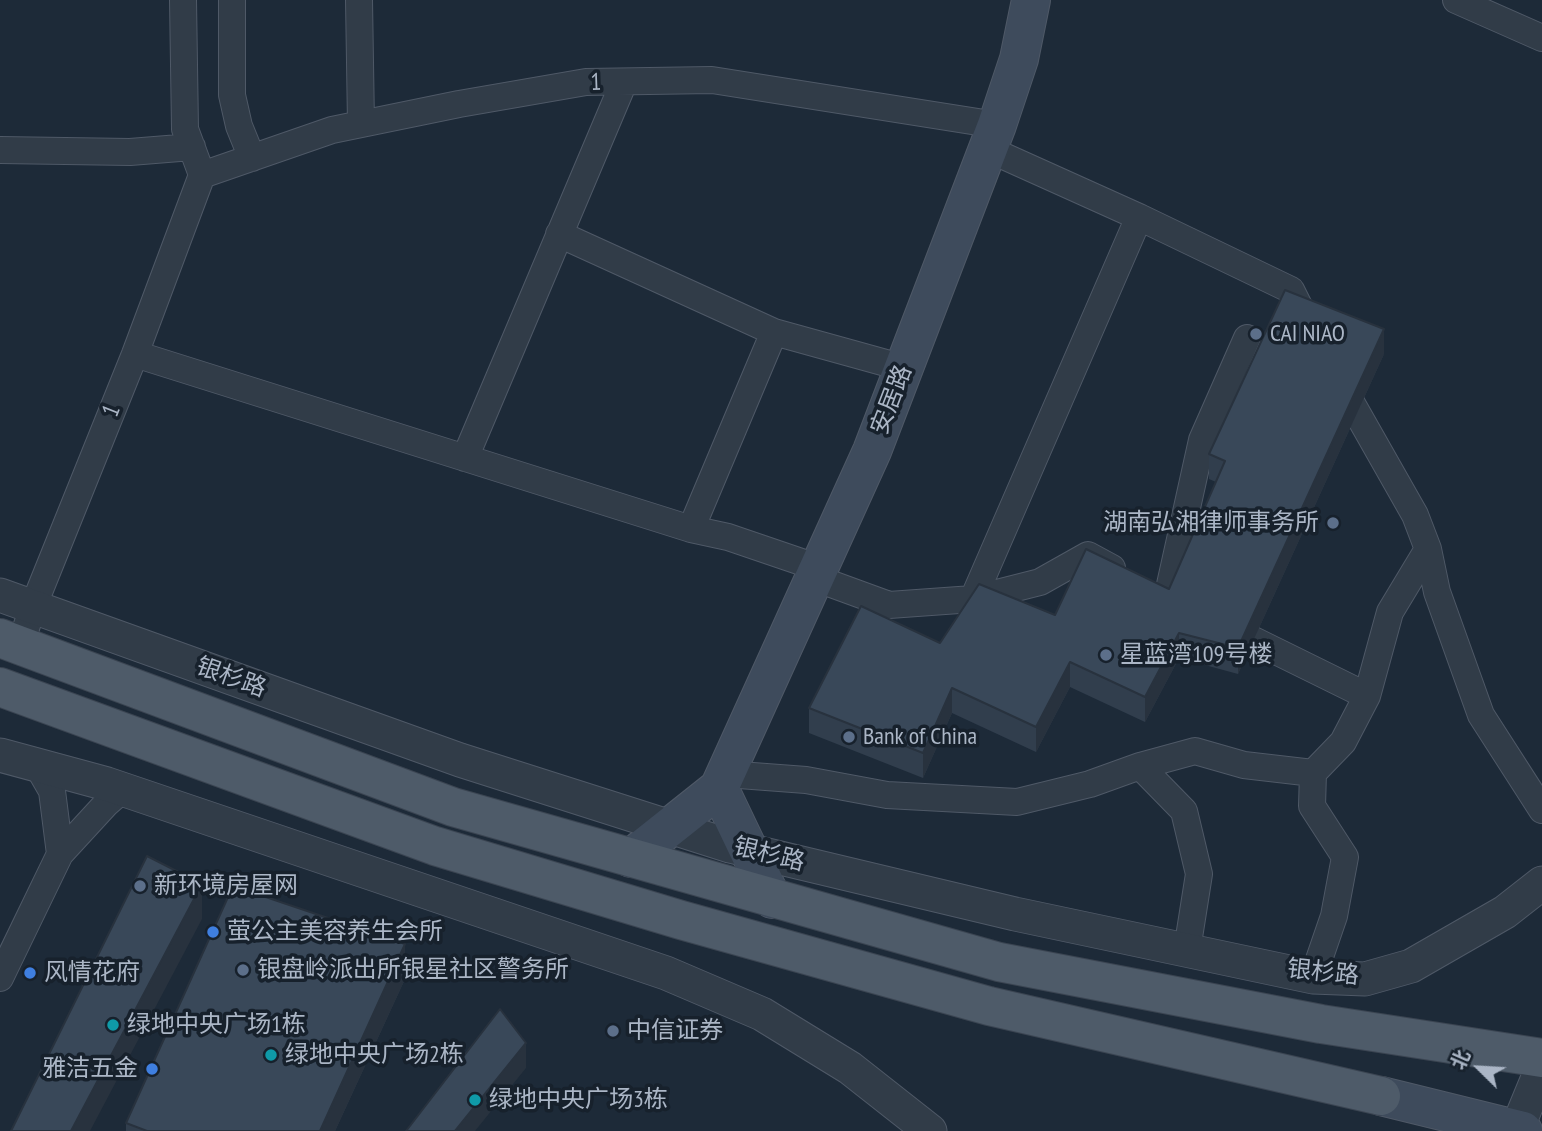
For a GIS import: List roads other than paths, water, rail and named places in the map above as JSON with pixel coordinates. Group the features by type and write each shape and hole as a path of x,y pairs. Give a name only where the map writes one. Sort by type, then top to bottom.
{"main road":[{"name":"安居路","path":"722,781 872,451 993,137 1019,59 1031,0"},
{"name":"银杉路","path":"10,642 453,807 999,962 1321,1024 1542,1058"},
{"path":"0,687 435,846 681,920 989,1006 1518,1130"},
{"path":"631,858 722,781 748,850 772,899"}],"street":[{"path":"183,0 185,129 202,175"},
{"path":"232,0 232,94 239,127 252,158"},
{"path":"359,0 361,124"},
{"path":"1456,0 1542,37"},
{"name":"1","path":"10,642 33,607 135,354 202,175 332,130 586,82 712,80 993,137 1139,217 1290,290 1416,514 1428,549 1437,593 1481,715 1542,810"},
{"path":"465,458 624,82"},
{"path":"0,150 130,152 192,147"},
{"path":"973,598 1139,217"},
{"path":"559,234 774,332 904,368"},
{"path":"691,529 774,332"},
{"path":"1148,588 1202,440 1247,338"},
{"path":"135,354 691,529 728,537 889,606 973,598 1040,582 1088,555 1148,588 1367,696"},
{"path":"1313,976 1334,916 1345,857 1312,806 1313,773 1343,742 1367,696 1390,612 1428,549"},
{"name":"银杉路","path":"0,595 460,760 748,850 1016,914 1313,976 1365,979 1411,966 1505,912 1542,883"},
{"path":"722,781 806,780 887,795 1017,802 1090,784 1140,766 1195,751 1244,765 1313,773"},
{"path":"0,755 107,784 666,973 762,1014 849,1068 930,1131"},
{"path":"37,765 52,792 60,854"},
{"path":"1140,766 1184,811 1199,874 1187,950"},
{"path":"0,978 60,854 122,790"},
{"path":"1518,1130 1542,1068"}],"place":[{"name":"CAI NIAO","path":"1256,334"},
{"name":"湖南弘湘律师事务所","path":"1333,523"},
{"name":"星蓝湾109号楼","path":"1106,655"},
{"name":"Bank of China","path":"849,737"},
{"name":"新环境房屋网","path":"140,886"},
{"name":"萤公主美容养生会所","path":"213,932"},
{"name":"银盘岭派出所银星社区警务所","path":"243,970"},
{"name":"风情花府","path":"30,973"},
{"name":"绿地中央广场1栋","path":"113,1025"},
{"name":"中信证券","path":"613,1031"},
{"name":"绿地中央广场2栋","path":"271,1055"},
{"name":"雅洁五金","path":"152,1069"},
{"name":"绿地中央广场3栋","path":"475,1100"}]}
